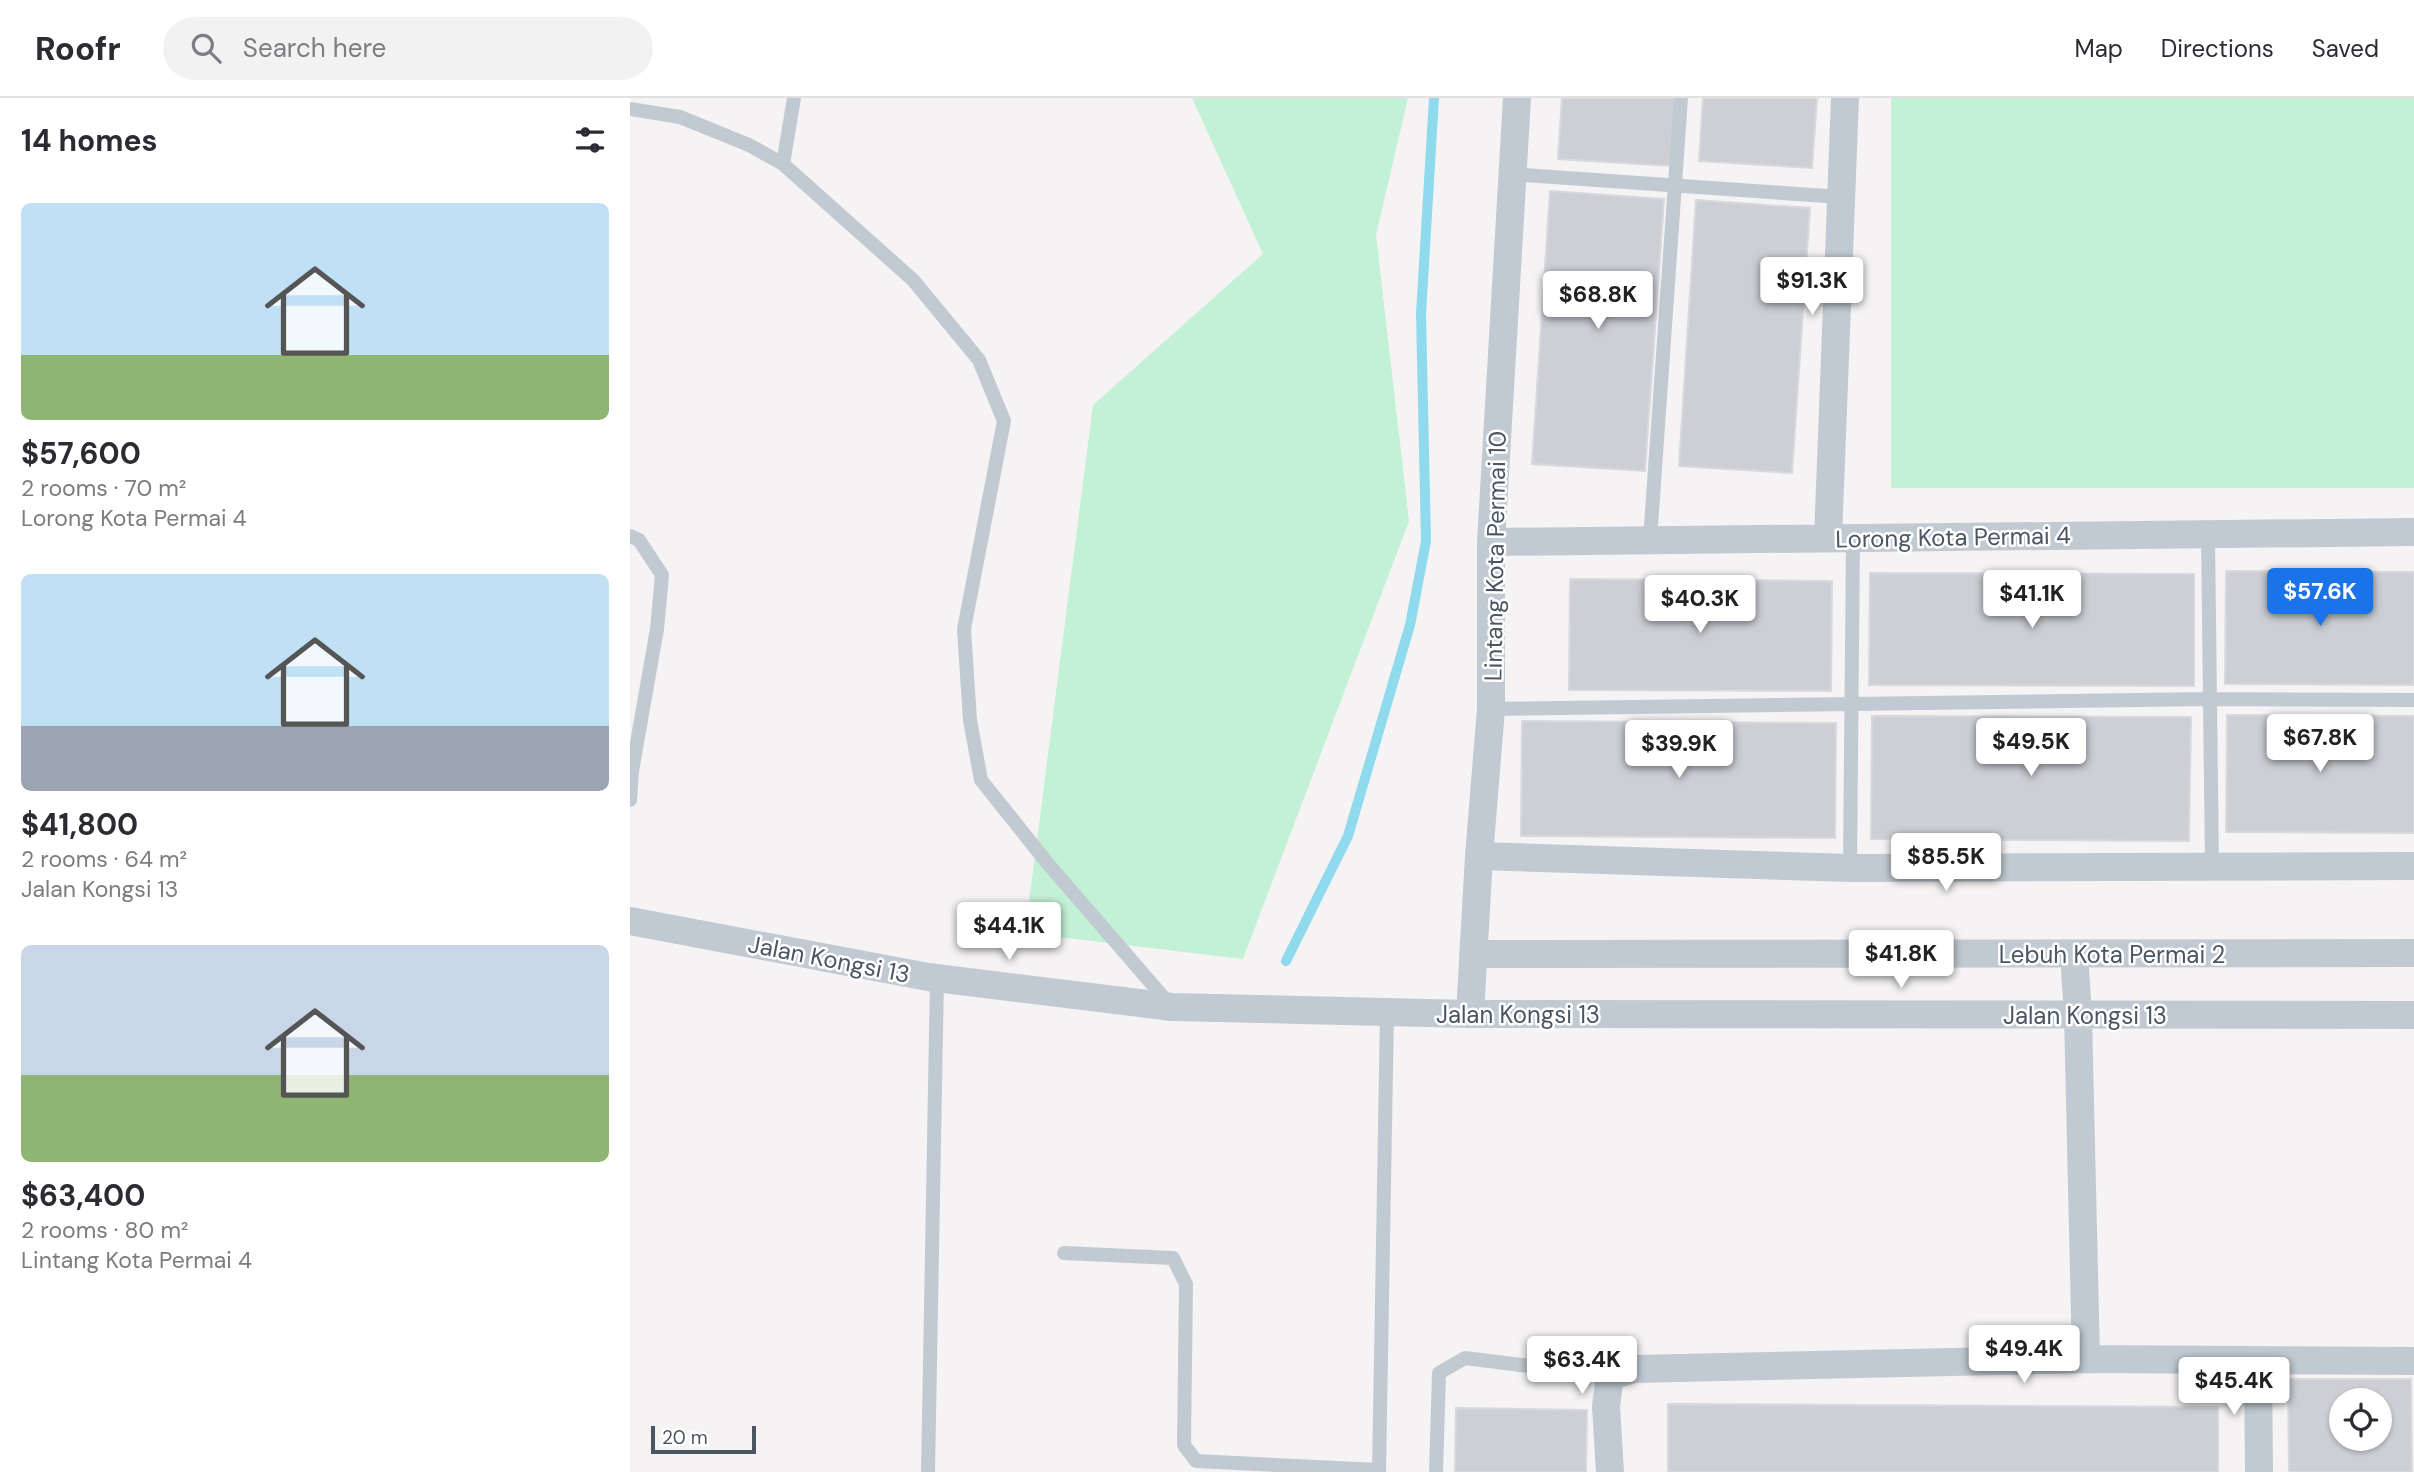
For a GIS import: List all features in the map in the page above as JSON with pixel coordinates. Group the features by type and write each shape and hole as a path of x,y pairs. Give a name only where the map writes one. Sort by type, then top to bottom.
{"street":[{"name":"Lintang Kota Permai 10","path":"1470,1014 1491,709 1491,542 1517,98"},
{"path":"1840,538 1841,197 1845,98"},
{"name":"Lorong Kota Permai 4","path":"1491,542 2414,532"},
{"path":"1479,856 1850,868 2414,866"},
{"name":"Jalan Kongsi 13","path":"630,921 937,978 1172,1007 1470,1014 2414,1015"},
{"name":"Lebuh Kota Permai 2","path":"1473,954 2414,953"},
{"path":"2074,954 2078,1015 2086,1359"},
{"path":"1610,1472 1606,1406 1622,1373 2086,1359 2414,1362"},
{"path":"2258,1360 2259,1472"}],"lane":[{"path":"783,164 794,98"},
{"path":"1650,540 1681,98"},
{"path":"630,109 680,117 749,145 783,164 913,280 979,360 1004,421 964,629 970,720 981,780 1049,865 1172,1007"},
{"path":"1511,174 1841,197"},
{"path":"2208,534 2212,867"},
{"path":"630,536 639,540 662,575 657,629 632,771 630,800"},
{"path":"1840,538 1851,703 1850,868"},
{"path":"1491,709 2208,699 2414,700"},
{"path":"928,1472 937,978"},
{"path":"1064,1253 1173,1258 1186,1284 1184,1445 1196,1461 1379,1471 1388,1013"},
{"path":"1436,1472 1439,1373 1465,1358 1622,1373"}],"green space":[{"path":"1192,98 1408,98 1376,235 1409,521 1243,959 1025,933 1093,405 1263,254"},
{"path":"1891,98 2414,98 2414,488 1891,488"}],"building":[{"path":"1562,98 1676,98 1671,166 1558,159"},
{"path":"1703,98 1817,98 1812,168 1699,161"},
{"path":"1550,191 1664,199 1645,471 1532,464"},
{"path":"1696,200 1810,208 1792,473 1679,466"},
{"path":"2226,571 2414,572 2414,685 2225,684"},
{"path":"1870,573 2194,574 2194,686 1869,685"},
{"path":"1570,579 1832,581 1831,691 1569,690"},
{"path":"2227,715 2414,716 2414,833 2226,832"},
{"path":"1872,716 2191,717 2189,841 1871,839"},
{"path":"1522,721 1836,723 1835,838 1521,836"},
{"path":"2288,1379 2411,1379 2412,1472 2289,1472"},
{"path":"1668,1404 2218,1407 2218,1472 1668,1472"},
{"path":"1456,1408 1587,1410 1586,1472 1455,1472"}],"waterway":[{"path":"1286,961 1348,836 1410,625 1426,541 1421,314 1434,98"}]}
